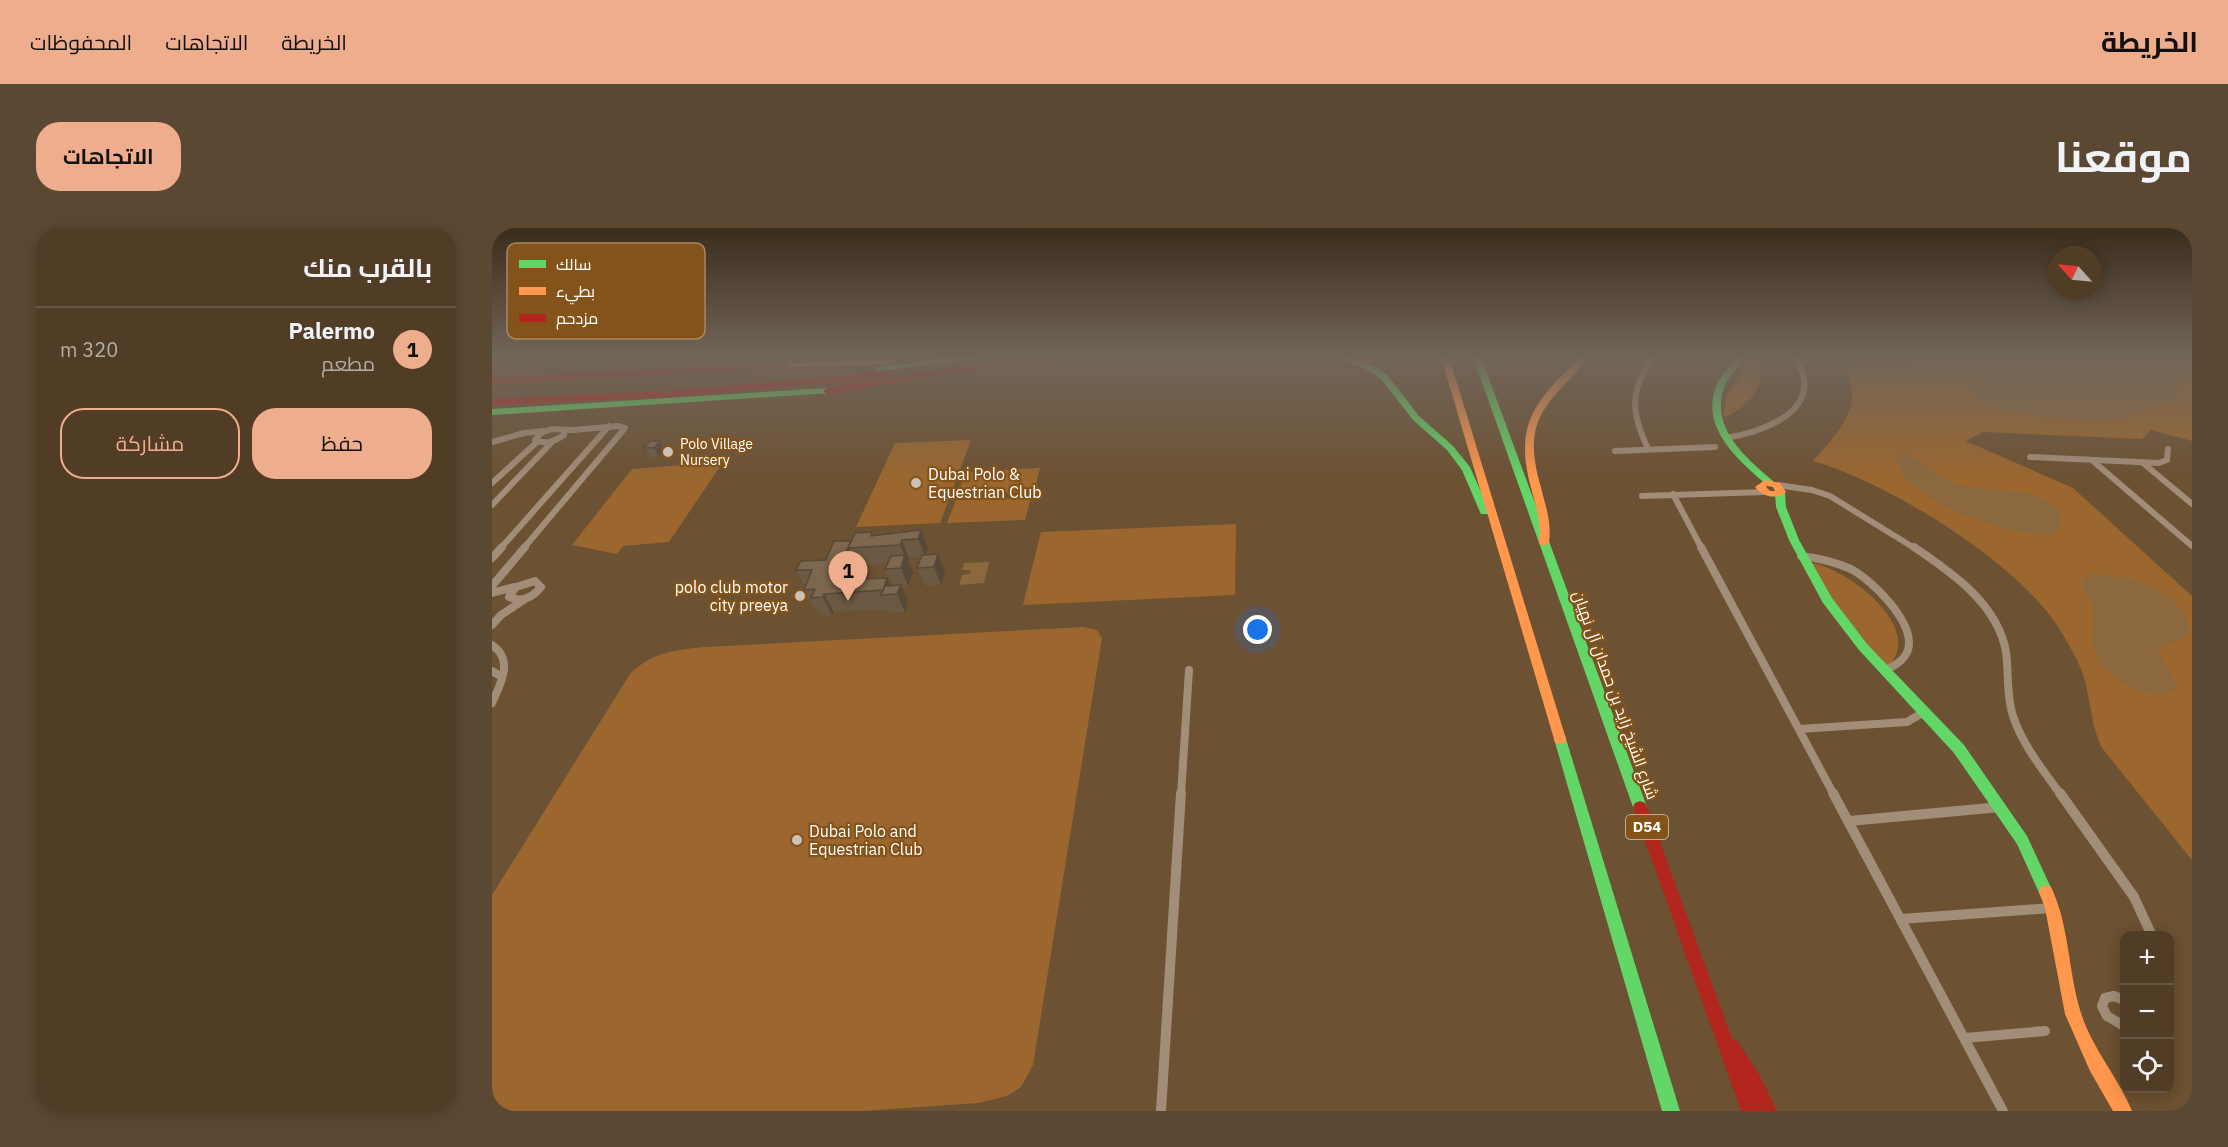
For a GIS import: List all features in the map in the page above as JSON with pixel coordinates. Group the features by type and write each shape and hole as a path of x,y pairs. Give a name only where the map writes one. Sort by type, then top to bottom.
{"main road":[{"path":"492,402 544,398"},
{"path":"492,412 736,398"},
{"path":"1401,398 1416,418 1450,448 1467,469 1485,514 1498,533"},
{"path":"1457,398 1671,1111"},
{"name":"شارع الشيخ زايد بن حمدان آل نهيان","path":"1492,398 1750,1111"},
{"path":"1543,544 1546,524 1530,466 1528,445 1530,426 1544,398"},
{"path":"1716,398 1715,411 1726,438 1771,487 1801,556 1843,623 1884,671 1959,748 2001,807 2035,863 2052,908 2073,1014 2096,1065 2123,1111"},
{"path":"1724,1037 1745,1066 1768,1111"}],"street":[{"path":"1633,398 1636,422 1648,449"},
{"path":"1726,438 1746,435 1770,427 1792,410 1798,398"},
{"path":"492,558 609,426"},
{"path":"492,442 557,429 609,426 625,428 492,586"},
{"path":"492,505 553,441 582,429"},
{"path":"560,438 566,432 564,430"},
{"path":"492,483 546,431"},
{"path":"508,438 553,441"},
{"path":"1615,451 1715,447"},
{"path":"2030,458 2164,462 2167,460 2168,449"},
{"path":"2093,461 2192,546"},
{"path":"2142,463 2192,504"},
{"path":"1642,496 1746,491 1771,487 1815,490 1842,502 1938,564 1962,584 1984,609 2002,639 2007,662 2009,701 2020,733 2030,751 2134,897 2150,931"},
{"path":"1673,494 2003,1111"},
{"path":"1801,556 1832,562 1853,571 1882,593 1897,610 1906,628 1907,650 1897,666 1884,671"},
{"path":"492,593 532,581 541,584 540,590 501,615 492,625"},
{"path":"501,615 509,596 518,586"},
{"path":"492,593 517,600 527,598"},
{"path":"492,645 500,649 506,658 502,677 492,703"},
{"path":"1161,1111 1189,670"},
{"path":"492,671 502,677"},
{"path":"1799,729 1907,722 1924,712"},
{"path":"1849,821 2001,807"},
{"path":"1901,918 2052,908"},
{"path":"2120,999 2108,996 2102,1006 2108,1016 2120,1024"},
{"path":"1965,1038 2045,1031"}],"shaded area":[{"path":"1726,398 1751,398 1742,407 1726,417 1723,416"},
{"path":"1851,398 2192,398 2192,441 2151,430 2142,439 1983,432 1966,441 2073,488 2192,596 2192,860 2102,748 2078,662 2048,613 2022,585 1990,558 1917,508 1880,488 1813,461 1843,424"},
{"path":"1976,398 2175,398 2114,421 2052,418 2000,410"},
{"name":"Dubai Polo & Equestrian Club","path":"971,440 940,523 856,527 895,443"},
{"path":"1905,454 1946,479 1961,485 2014,491 2051,503 2061,512 2060,528 2050,536 2033,534 1985,522 1935,501 1915,487 1902,472 1898,455"},
{"path":"723,462 669,542 623,546 617,554 572,545 632,469"},
{"path":"1040,468 1034,492 957,495 966,472"},
{"path":"1031,498 1025,520 947,523 956,500"},
{"path":"1236,524 1235,595 1023,605 1041,532"},
{"path":"989,562 984,583 959,585 962,575 970,574 971,570 962,570 964,563"},
{"path":"1813,563 1828,568 1862,588 1890,618 1897,635 1897,651 1888,667 1881,666 1809,567"},
{"path":"2090,574 2116,576 2144,584 2170,599 2179,608 2187,620 2189,632 2182,639 2157,649 2174,680 2176,689 2161,695 2145,692 2113,676 2100,663 2094,647 2093,609 2081,584"},
{"name":"Dubai Polo and Equestrian Club","path":"1084,627 1097,630 1102,638 1033,1065 1021,1087 1007,1096 978,1103 863,1111 492,1111 492,895 630,674 638,667 664,653 705,647"}],"building":[{"path":"650,441 660,441 654,448 644,448"},
{"path":"921,530 918,539 902,540 900,545 848,548 855,533 872,532 871,536"},
{"path":"834,541 851,541 835,576 843,576 841,580 857,580 859,574 868,574 866,579 887,578 883,590 824,594 823,597 811,598 815,589 804,590 812,570 796,570 801,561 826,560"},
{"path":"938,554 934,567 917,568 922,555"},
{"path":"905,555 901,568 885,569 891,556"},
{"path":"901,585 897,594 881,595 885,586"}],"traffic: fast":[{"path":"492,412 712,398"},
{"path":"1401,398 1416,418 1450,448 1467,469 1485,512"},
{"path":"1492,398 1640,807"},
{"path":"1717,398 1717,416 1728,441 1748,464 1770,483"},
{"path":"1780,493 1781,507 1794,540 1827,600 1863,647 1959,749 2022,840 2046,892"},
{"path":"1560,739 1671,1111"}],"traffic: slow":[{"path":"1457,398 1560,739"},
{"path":"1544,543 1543,514 1530,461 1529,442 1531,426 1547,398"},
{"path":"1765,483 1777,485 1781,492 1767,493 1760,487 1765,483"},
{"path":"2046,892 2052,908 2073,1014 2096,1065 2123,1111"}],"traffic: jam":[{"path":"492,402 576,398"},
{"path":"1640,807 1750,1111"},
{"path":"1731,1047 1754,1082 1768,1111"}],"place":[{"name":"Polo Village Nursery","path":"668,452"},
{"name":"Dubai Polo & Equestrian Club","path":"916,483"},
{"name":"polo club motor city preeya","path":"800,596"},
{"name":"Palermo","path":"848,601"},
{"name":"Dubai Polo and Equestrian Club","path":"797,840"}]}
